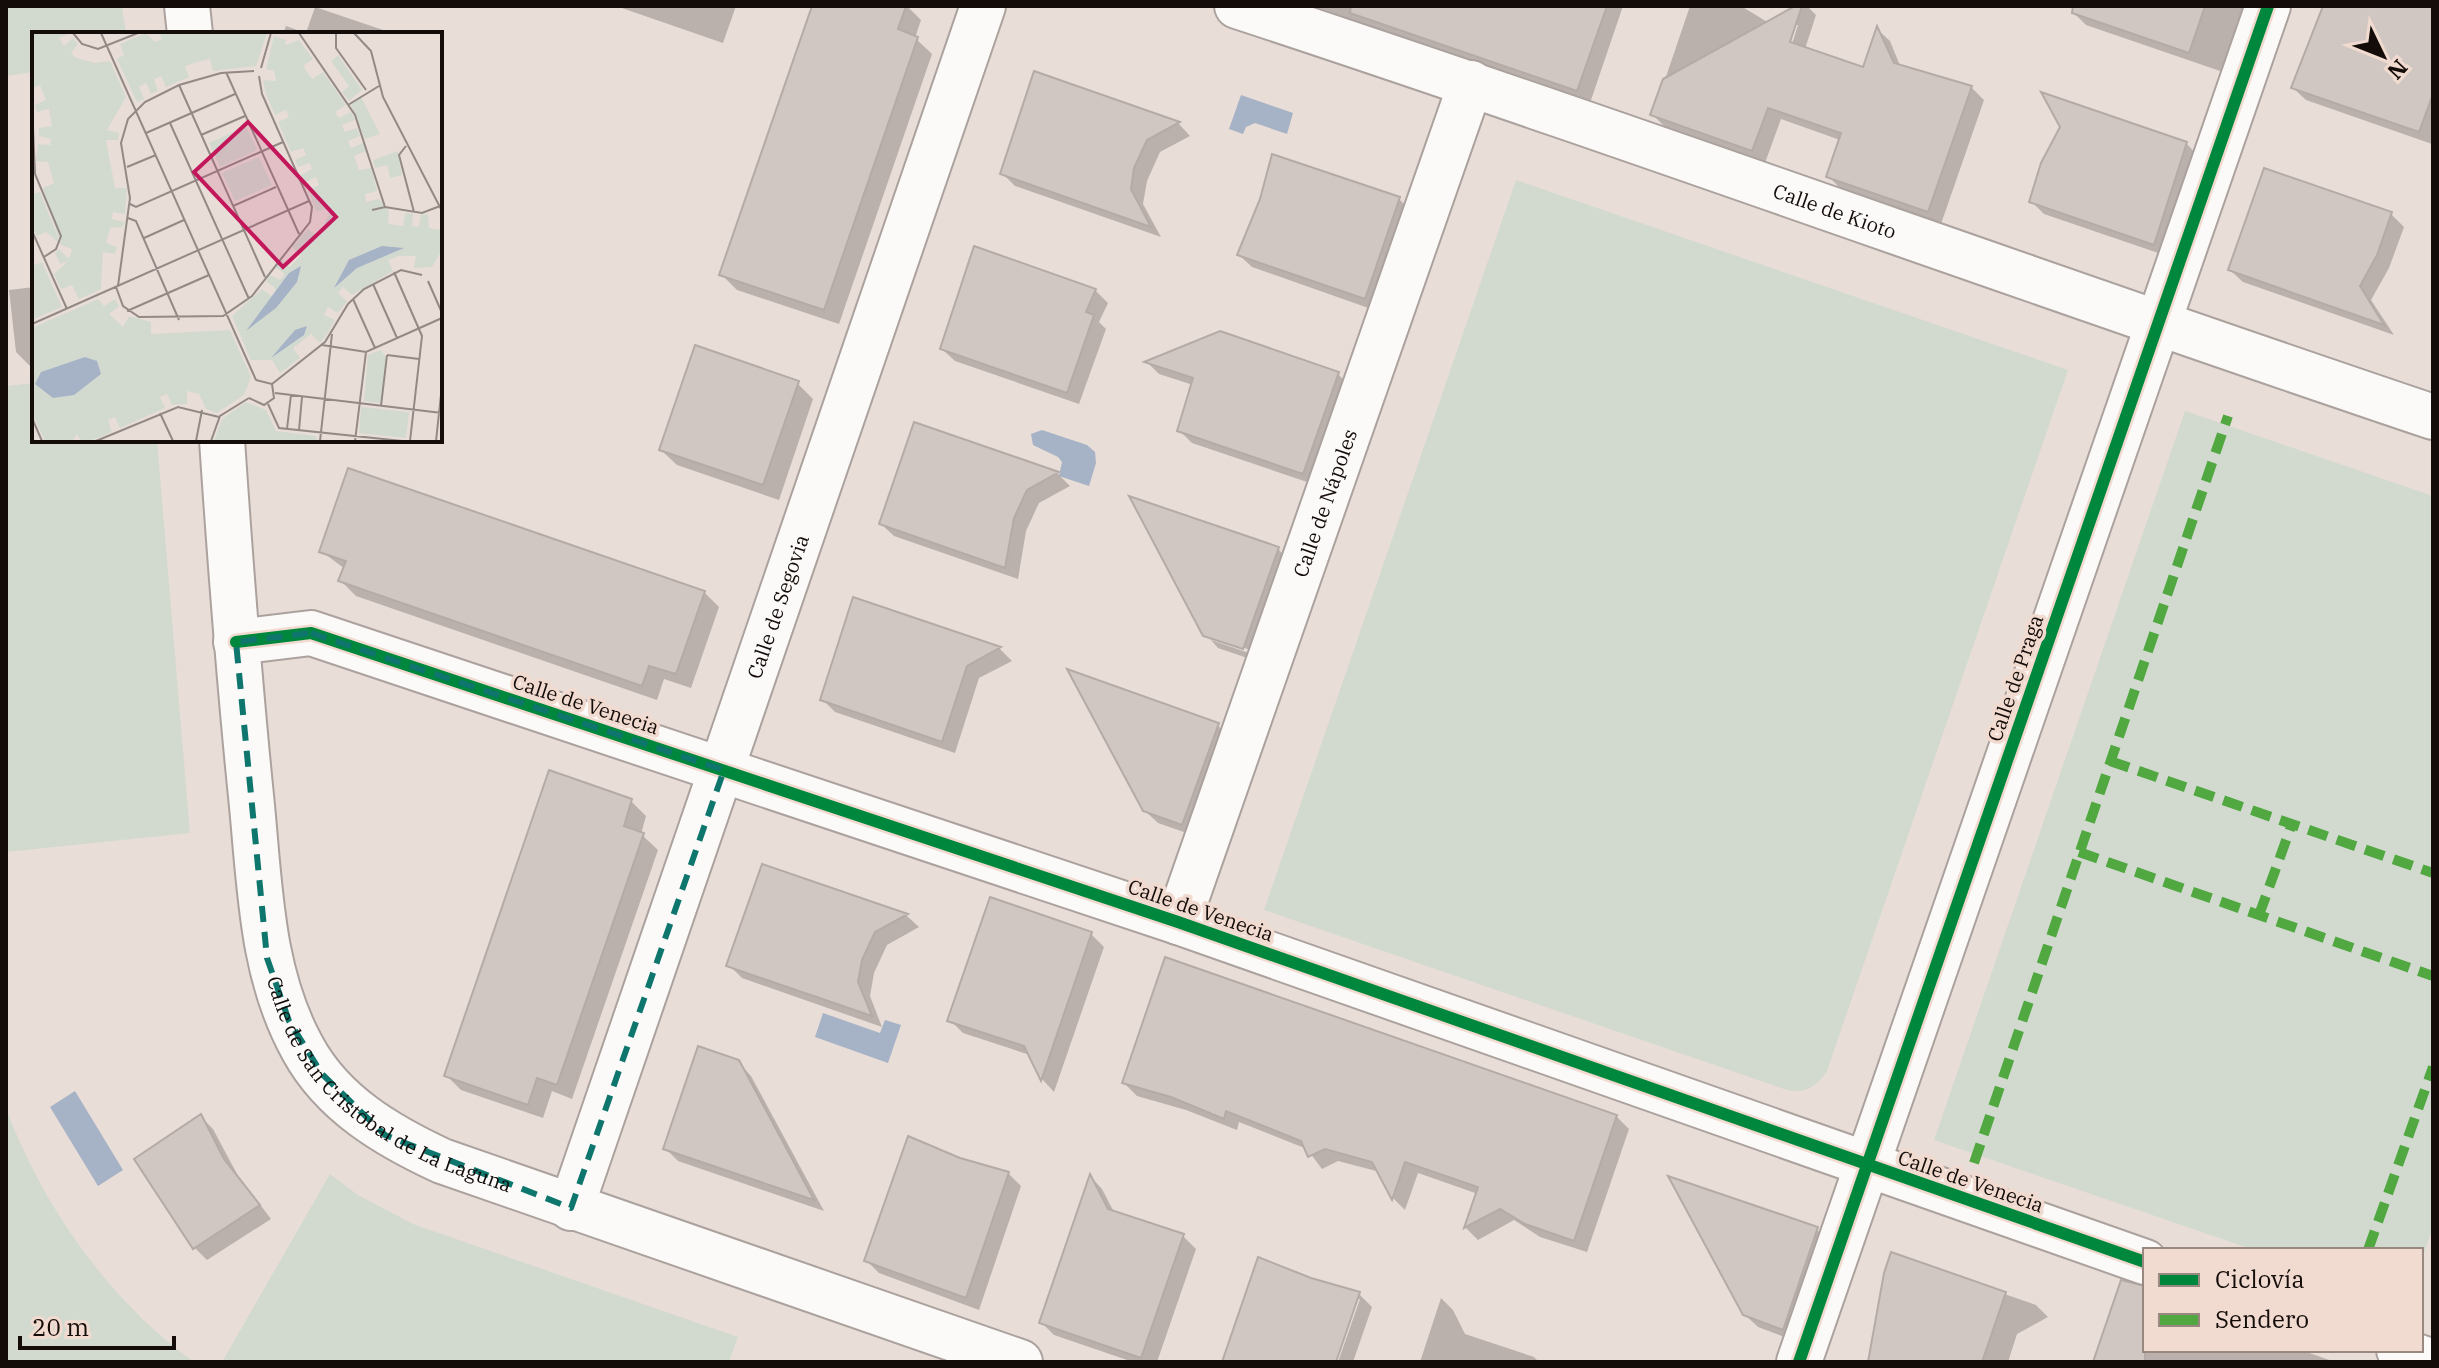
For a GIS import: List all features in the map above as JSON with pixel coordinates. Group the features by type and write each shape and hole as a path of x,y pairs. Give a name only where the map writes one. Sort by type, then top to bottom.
{"street":[{"path":"187,6 190,32"},
{"name":"Calle de Segovia","path":"571,1208 724,770 983,6"},
{"name":"Calle de Kioto","path":"1237,6 1471,83 2158,326 2433,417"},
{"name":"Calle de Praga","path":"1799,1362 2268,6"},
{"name":"Calle de Nápoles","path":"1178,922 1471,83"},
{"name":"Calle de San Cristóbal de La Laguna","path":"222,442 236,642 267,958 304,1052 351,1106 385,1135 442,1161 1020,1362"},
{"name":"Calle de Venecia","path":"236,642 311,633 1178,922 2143,1261"},
{"path":"2405,1352 2433,1362"}],"highlighted area":[{"path":"311,633 724,770 571,1208 385,1135 322,1074 289,1021 267,958 236,642"}],"shaded area":[{"path":"6,6 122,6 126,32 32,32 32,72 6,76"},
{"path":"1516,180 2068,370 1827,1071 1815,1085 1805,1090 1787,1090 1264,910"},
{"path":"32,383 32,442 157,442 190,833 6,852 6,386"},
{"path":"2185,411 2433,496 2433,1227 2423,1256 2423,1248 2248,1248 1934,1140"},
{"path":"6,1108 39,1180 82,1248 134,1310 194,1362 6,1362"},
{"path":"330,1174 358,1195 413,1224 738,1337 729,1362 222,1362"}],"water":[{"path":"1241,95 1293,113 1287,134 1255,123 1246,127 1243,134 1229,129"},
{"path":"1042,430 1087,445 1095,452 1096,463 1089,486 1059,476 1062,462 1058,457 1033,445 1031,434"},
{"path":"823,1013 880,1033 885,1020 901,1025 888,1063 815,1037"},
{"path":"75,1091 123,1170 98,1186 50,1107"}],"building":[{"path":"812,6 906,6 898,29 918,37 824,310 719,275"},
{"path":"1351,6 1607,6 1577,91 1350,13"},
{"path":"1795,6 1802,6 1790,42 1863,67 1877,26 1894,63 1972,86 1928,212 1826,177 1841,133 1768,108 1752,151 1650,115 1663,79"},
{"path":"2073,6 2205,6 2189,53 2072,13"},
{"path":"2323,6 2433,6 2433,94 2419,132 2291,88"},
{"path":"1034,71 1180,122 1147,140 1134,168 1131,189 1151,227 1000,174"},
{"path":"2041,92 2187,142 2154,245 2029,202 2041,163 2060,127"},
{"path":"1272,154 1400,197 1365,299 1237,255 1260,199"},
{"path":"2264,168 2392,212 2377,255 2360,286 2384,325 2228,270"},
{"path":"974,246 1096,289 1086,312 1094,315 1067,393 940,349"},
{"path":"1220,331 1339,372 1303,474 1177,431 1193,378 1144,362"},
{"path":"695,345 799,381 763,485 659,450"},
{"path":"914,422 1059,472 1027,490 1014,518 1005,568 879,524"},
{"path":"348,468 705,591 676,674 649,666 642,686 338,581 346,561 319,552"},
{"path":"1129,496 1279,547 1243,649 1203,636"},
{"path":"853,597 1001,647 967,666 942,742 820,700"},
{"path":"1067,669 1219,723 1182,825 1143,811"},
{"path":"549,770 632,799 624,826 644,833 557,1085 537,1078 528,1105 444,1076"},
{"path":"762,864 908,914 875,932 862,960 858,982 872,1016 726,966"},
{"path":"990,897 1092,932 1041,1081 1024,1046 947,1021"},
{"path":"1165,957 1617,1115 1574,1241 1525,1224 1500,1209 1464,1228 1478,1187 1405,1162 1392,1200 1372,1162 1325,1149 1308,1157 1301,1141 1226,1111 1224,1119 1171,1097 1122,1083"},
{"path":"698,1046 739,1060 814,1200 663,1149"},
{"path":"201,1114 224,1159 260,1205 193,1249 134,1159"},
{"path":"908,1136 960,1158 1009,1172 966,1298 864,1261"},
{"path":"1090,1174 1108,1209 1184,1234 1141,1358 1039,1323"},
{"path":"1668,1176 1818,1227 1783,1330 1743,1315"},
{"path":"1891,1252 2006,1292 1982,1362 1868,1362 1884,1273"},
{"path":"1258,1257 1311,1278 1360,1292 1336,1362 1222,1362"},
{"path":"2121,1280 2143,1286 2145,1362 2093,1362"}],"marked path":[{"path":"1974,1163 2228,416"},
{"path":"2110,761 2433,873"},
{"path":"2259,915 2292,824"},
{"path":"2079,852 2433,976"},
{"path":"2369,1248 2433,1067"}],"cycle path":[{"path":"1799,1362 2268,6"},
{"path":"236,642 311,633 1178,922 2143,1261"}]}
